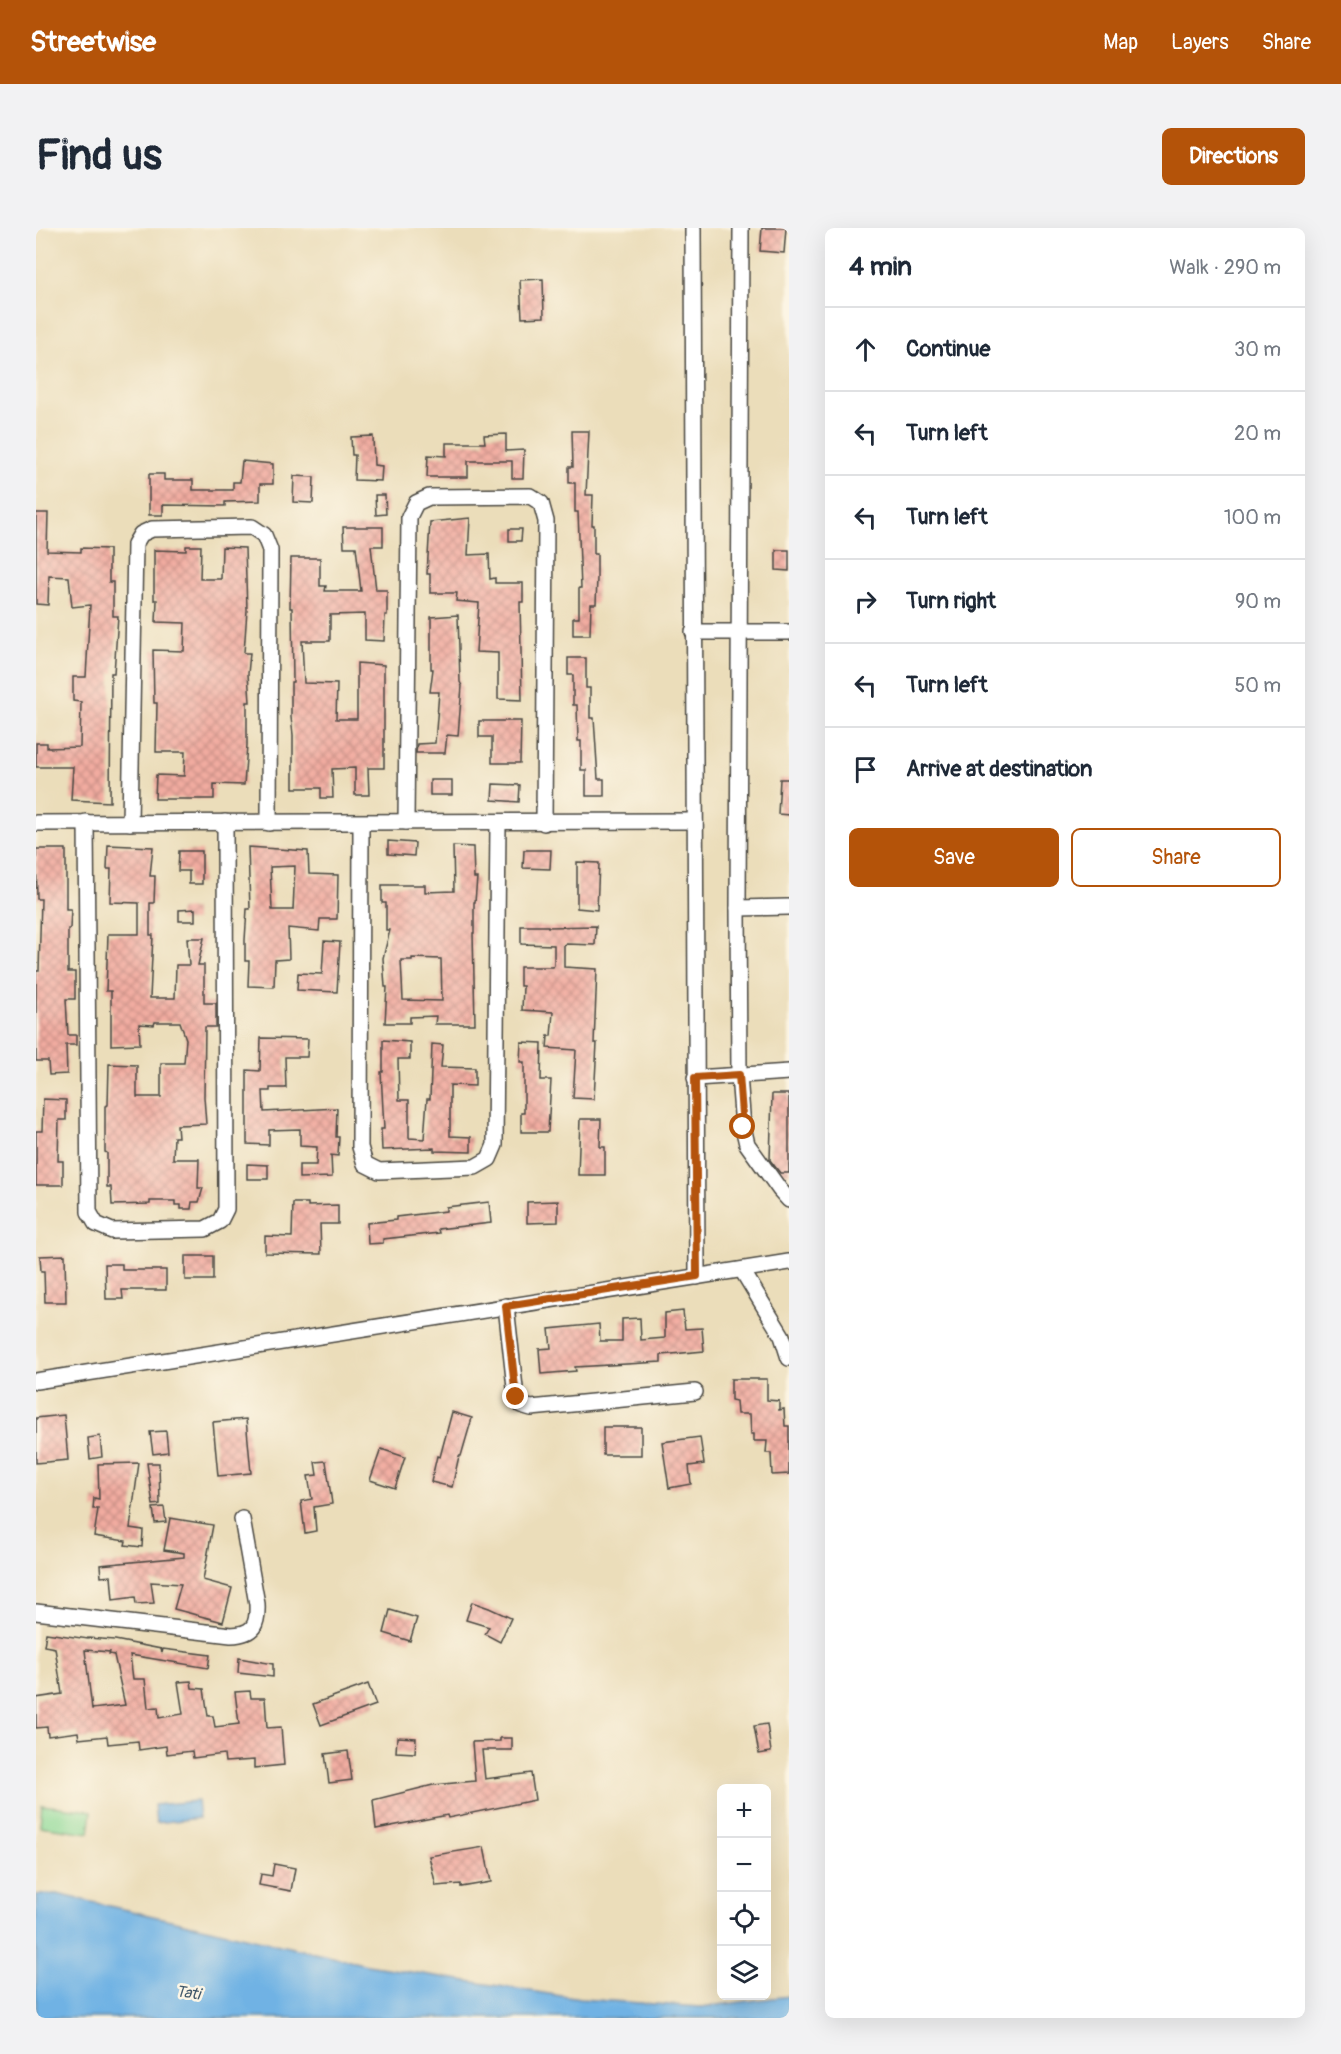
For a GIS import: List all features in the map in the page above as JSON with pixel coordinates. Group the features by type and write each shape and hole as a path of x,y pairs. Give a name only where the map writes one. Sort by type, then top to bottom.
{"street":[{"path":"693,228 697,1276"},
{"path":"741,228 739,1075 743,1127 747,1144 789,1200"},
{"path":"406,822 409,517 416,503 429,498 530,496 541,503 546,521 544,823"},
{"path":"130,823 135,544 141,534 152,529 252,527 264,535 270,550 269,823"},
{"path":"693,632 789,632"},
{"path":"36,823 695,821"},
{"path":"86,822 89,1212 96,1224 112,1231 205,1229 220,1221 226,1209 225,822"},
{"path":"361,823 360,1147 365,1164 379,1172 475,1167 489,1159 495,1145 498,823"},
{"path":"738,908 789,907"},
{"path":"695,1078 789,1072"},
{"path":"36,1381 789,1262"},
{"path":"742,1270 786,1337 789,1358"},
{"path":"506,1306 516,1397 521,1405 531,1408 695,1392"},
{"path":"36,1612 231,1635 248,1632 255,1625 258,1616 242,1519"}],"green space":[{"path":"42,1805 92,1811 89,1833 40,1826"}],"water":[{"path":"197,1801 199,1818 156,1823 154,1805"},
{"name":"Tati","path":"57,1894 367,1965 580,1999 701,2007 789,1996 789,2018 36,2018 36,1895"}],"building":[{"path":"762,228 786,228 784,253 760,251"},
{"path":"543,279 544,317 522,318 520,280"},
{"path":"572,431 589,431 586,495 593,495 592,525 594,525 594,554 597,554 596,604 591,604 590,635 573,635 573,618 579,618 579,588 581,588 575,483 569,483 569,467 573,467"},
{"path":"506,434 506,451 524,450 523,478 512,478 512,461 468,461 468,477 427,477 428,455 446,456 446,443 485,443 484,435"},
{"path":"373,436 374,465 382,466 381,481 354,480 355,455 352,455 351,437"},
{"path":"242,461 273,464 273,484 260,484 260,501 225,502 225,506 163,505 163,515 149,515 149,474 164,474 164,480 193,480 193,490 233,490 233,482 240,482"},
{"path":"294,476 314,477 313,503 293,502"},
{"path":"375,495 385,495 386,514 376,515"},
{"path":"36,513 48,513 47,551 81,552 81,548 109,549 109,582 113,582 113,616 118,616 114,673 111,673 110,802 71,800 73,767 36,767 36,743 47,743 47,748 80,747 81,702 73,701 73,677 86,677 90,605 72,607 69,577 49,576 48,605 36,604"},
{"path":"470,518 468,555 489,554 490,579 495,578 495,583 523,583 523,602 520,602 522,700 498,699 498,653 476,652 479,603 456,601 457,593 430,593 430,574 427,574 430,522"},
{"path":"343,527 383,527 383,546 371,546 376,590 387,590 384,641 365,640 365,614 330,615 330,641 302,641 304,683 337,684 336,719 357,719 357,663 384,665 384,768 368,768 369,795 355,795 355,768 332,769 333,798 321,798 321,788 293,788 291,558 320,558 320,586 326,586 325,591 361,591 356,547 344,547"},
{"path":"509,529 522,529 521,541 509,541"},
{"path":"186,546 201,546 200,579 221,579 222,547 245,548 247,610 244,653 250,653 248,674 250,702 247,702 244,785 214,784 214,799 155,799 156,775 184,776 185,752 156,752 157,703 154,703 153,650 184,651 185,623 156,622 154,550 186,551"},
{"path":"776,550 789,550 789,571 776,570"},
{"path":"458,615 462,686 458,736 447,735 445,753 416,753 417,744 435,743 439,692 430,692 433,669 431,669 431,617"},
{"path":"568,658 586,658 586,688 590,688 590,718 594,718 598,779 604,779 604,796 586,796 586,770 581,770 577,705 573,705 573,675 568,675"},
{"path":"479,721 521,721 520,763 492,763 492,737 479,737"},
{"path":"780,779 789,779 789,815 778,814"},
{"path":"430,780 452,780 452,795 430,795"},
{"path":"493,784 520,785 519,802 492,800"},
{"path":"388,841 415,843 414,856 388,854"},
{"path":"108,845 153,847 150,876 155,876 154,903 150,903 150,935 153,935 150,998 175,998 176,965 189,965 187,938 204,938 198,965 204,965 204,1003 216,1003 216,1027 205,1027 206,1124 177,1125 178,1137 174,1137 173,1159 199,1159 198,1188 203,1188 199,1202 192,1202 191,1209 181,1209 181,1205 175,1205 175,1201 112,1205 111,1187 107,1187 105,1106 108,1105 109,1064 137,1065 137,1097 161,1097 161,1063 184,1063 186,1039 180,1022 155,1022 154,1025 139,1024 140,1044 111,1045 111,991 106,991 108,934 139,934 139,903 110,902 111,869 107,869"},
{"path":"453,846 473,847 474,878 477,878 473,933 475,1024 435,1024 436,1016 410,1017 410,1023 385,1023 387,987 385,987 383,958 390,930 386,930 386,903 382,903 382,885 425,885 425,892 454,891","holes":["441,959 442,1001 403,1000 401,960"]},
{"path":"248,847 308,851 309,874 338,875 337,919 320,919 319,931 288,928 289,959 275,960 274,987 248,986 249,961 245,961 245,940 247,909 250,909","holes":["295,866 293,910 272,910 270,867"]},
{"path":"36,849 66,849 66,909 71,909 70,929 68,929 68,972 75,972 75,999 66,999 68,1035 76,1035 76,1045 66,1045 67,1074 49,1075 48,1061 36,1061 36,971 39,971 41,899 37,899"},
{"path":"524,850 551,850 550,869 523,868"},
{"path":"179,851 202,851 202,884 189,884 189,871 178,871"},
{"path":"577,862 599,863 597,910 577,908"},
{"path":"195,909 195,921 179,921 179,910"},
{"path":"521,926 596,926 595,945 564,945 564,967 597,969 594,1099 573,1098 576,1050 547,1048 548,1036 551,1036 553,1012 522,1010 523,986 520,986 520,967 553,967 554,945 521,944"},
{"path":"324,941 340,942 337,992 297,990 298,973 322,974"},
{"path":"261,1038 308,1039 307,1057 285,1057 286,1088 270,1088 270,1091 263,1091 264,1112 337,1108 338,1156 331,1155 332,1177 299,1178 299,1165 316,1165 317,1147 300,1146 300,1129 269,1130 269,1145 247,1144 247,1070 260,1071"},
{"path":"383,1040 410,1042 410,1059 398,1059 399,1100 409,1100 409,1138 424,1139 427,1099 430,1099 432,1044 443,1045 441,1067 475,1068 475,1086 450,1085 450,1136 471,1137 471,1152 434,1151 434,1148 382,1150 381,1129 384,1129 381,1072 383,1072"},
{"path":"521,1042 542,1043 541,1080 551,1080 548,1132 521,1132 521,1113 524,1113 524,1062 520,1062"},
{"path":"772,1094 789,1094 789,1173 780,1173 770,1160"},
{"path":"43,1099 66,1100 66,1120 59,1120 58,1161 63,1161 63,1185 36,1185 36,1131 42,1131"},
{"path":"580,1119 601,1119 600,1147 605,1147 605,1175 578,1175"},
{"path":"247,1164 268,1165 268,1179 247,1179"},
{"path":"558,1201 558,1222 527,1223 527,1202"},
{"path":"489,1202 491,1223 438,1229 439,1233 383,1239 383,1243 368,1244 367,1223 446,1211 446,1207"},
{"path":"293,1203 308,1203 308,1206 338,1205 338,1224 320,1224 321,1254 265,1253 265,1236 292,1237"},
{"path":"65,1255 66,1302 45,1302 44,1271 41,1271 40,1256"},
{"path":"185,1256 213,1256 213,1280 185,1280"},
{"path":"105,1264 122,1264 122,1270 166,1270 166,1290 122,1290 123,1299 106,1299"},
{"path":"683,1311 685,1329 702,1328 704,1351 661,1355 661,1362 575,1367 576,1371 541,1374 539,1349 551,1348 549,1329 599,1324 600,1341 622,1341 622,1319 640,1318 641,1340 665,1338 665,1313"},
{"path":"731,1379 767,1379 767,1400 779,1401 779,1410 784,1409 785,1426 789,1426 789,1474 772,1475 771,1453 766,1453 767,1441 754,1441 754,1434 751,1434 750,1414 737,1414 736,1401 731,1400"},
{"path":"452,1412 472,1418 461,1456 459,1456 452,1487 431,1482"},
{"path":"64,1415 68,1460 36,1463 36,1418"},
{"path":"246,1419 251,1473 218,1476 213,1422"},
{"path":"603,1427 641,1427 641,1455 603,1455"},
{"path":"166,1431 168,1452 153,1454 150,1432"},
{"path":"100,1436 102,1457 90,1459 88,1438"},
{"path":"700,1437 704,1464 689,1466 691,1484 669,1488 662,1442"},
{"path":"381,1449 405,1457 395,1488 370,1480"},
{"path":"326,1461 332,1504 314,1507 316,1531 305,1533 301,1501 312,1499 308,1476 317,1475 315,1462"},
{"path":"139,1463 130,1528 143,1530 142,1547 125,1545 126,1541 94,1536 98,1509 93,1509 94,1498 99,1499 98,1464"},
{"path":"147,1463 159,1463 160,1504 153,1505"},
{"path":"164,1507 166,1522 155,1523 153,1508"},
{"path":"170,1518 213,1525 203,1580 232,1588 223,1622 174,1609 181,1584 151,1582 154,1603 136,1604 135,1597 113,1600 111,1576 101,1577 100,1565 184,1557 184,1553 164,1550"},
{"path":"472,1602 511,1618 500,1642 485,1634 489,1627 466,1620"},
{"path":"390,1610 417,1618 410,1641 384,1633"},
{"path":"46,1633 115,1640 161,1649 162,1653 163,1649 210,1655 208,1668 130,1655 133,1679 145,1679 148,1708 158,1707 159,1718 183,1714 178,1682 191,1681 192,1688 204,1689 208,1716 213,1716 215,1727 239,1724 235,1692 250,1691 251,1698 265,1698 267,1728 281,1727 284,1765 254,1768 254,1760 225,1762 224,1754 193,1758 192,1751 167,1754 166,1746 139,1750 138,1741 108,1744 107,1736 79,1739 78,1732 48,1736 47,1727 36,1728 36,1698 62,1694 55,1648 44,1646","holes":["85,1650 110,1652 109,1654 114,1655 125,1705 92,1709"]},
{"path":"239,1658 273,1664 273,1677 238,1673"},
{"path":"368,1684 376,1705 321,1725 313,1704"},
{"path":"767,1724 771,1752 759,1754 754,1726"},
{"path":"397,1737 416,1738 415,1753 396,1752"},
{"path":"500,1738 512,1738 512,1750 482,1750 485,1779 531,1773 535,1800 448,1818 447,1815 376,1829 373,1800 433,1785 475,1781 472,1742 500,1741"},
{"path":"348,1751 352,1780 329,1783 325,1754"},
{"path":"484,1847 491,1882 461,1887 461,1884 436,1886 429,1856"},
{"path":"274,1864 295,1868 291,1891 259,1885 261,1874 272,1876"}],"route":[{"path":"516,1397 506,1306 697,1276 695,1078 739,1075 743,1127"}]}
